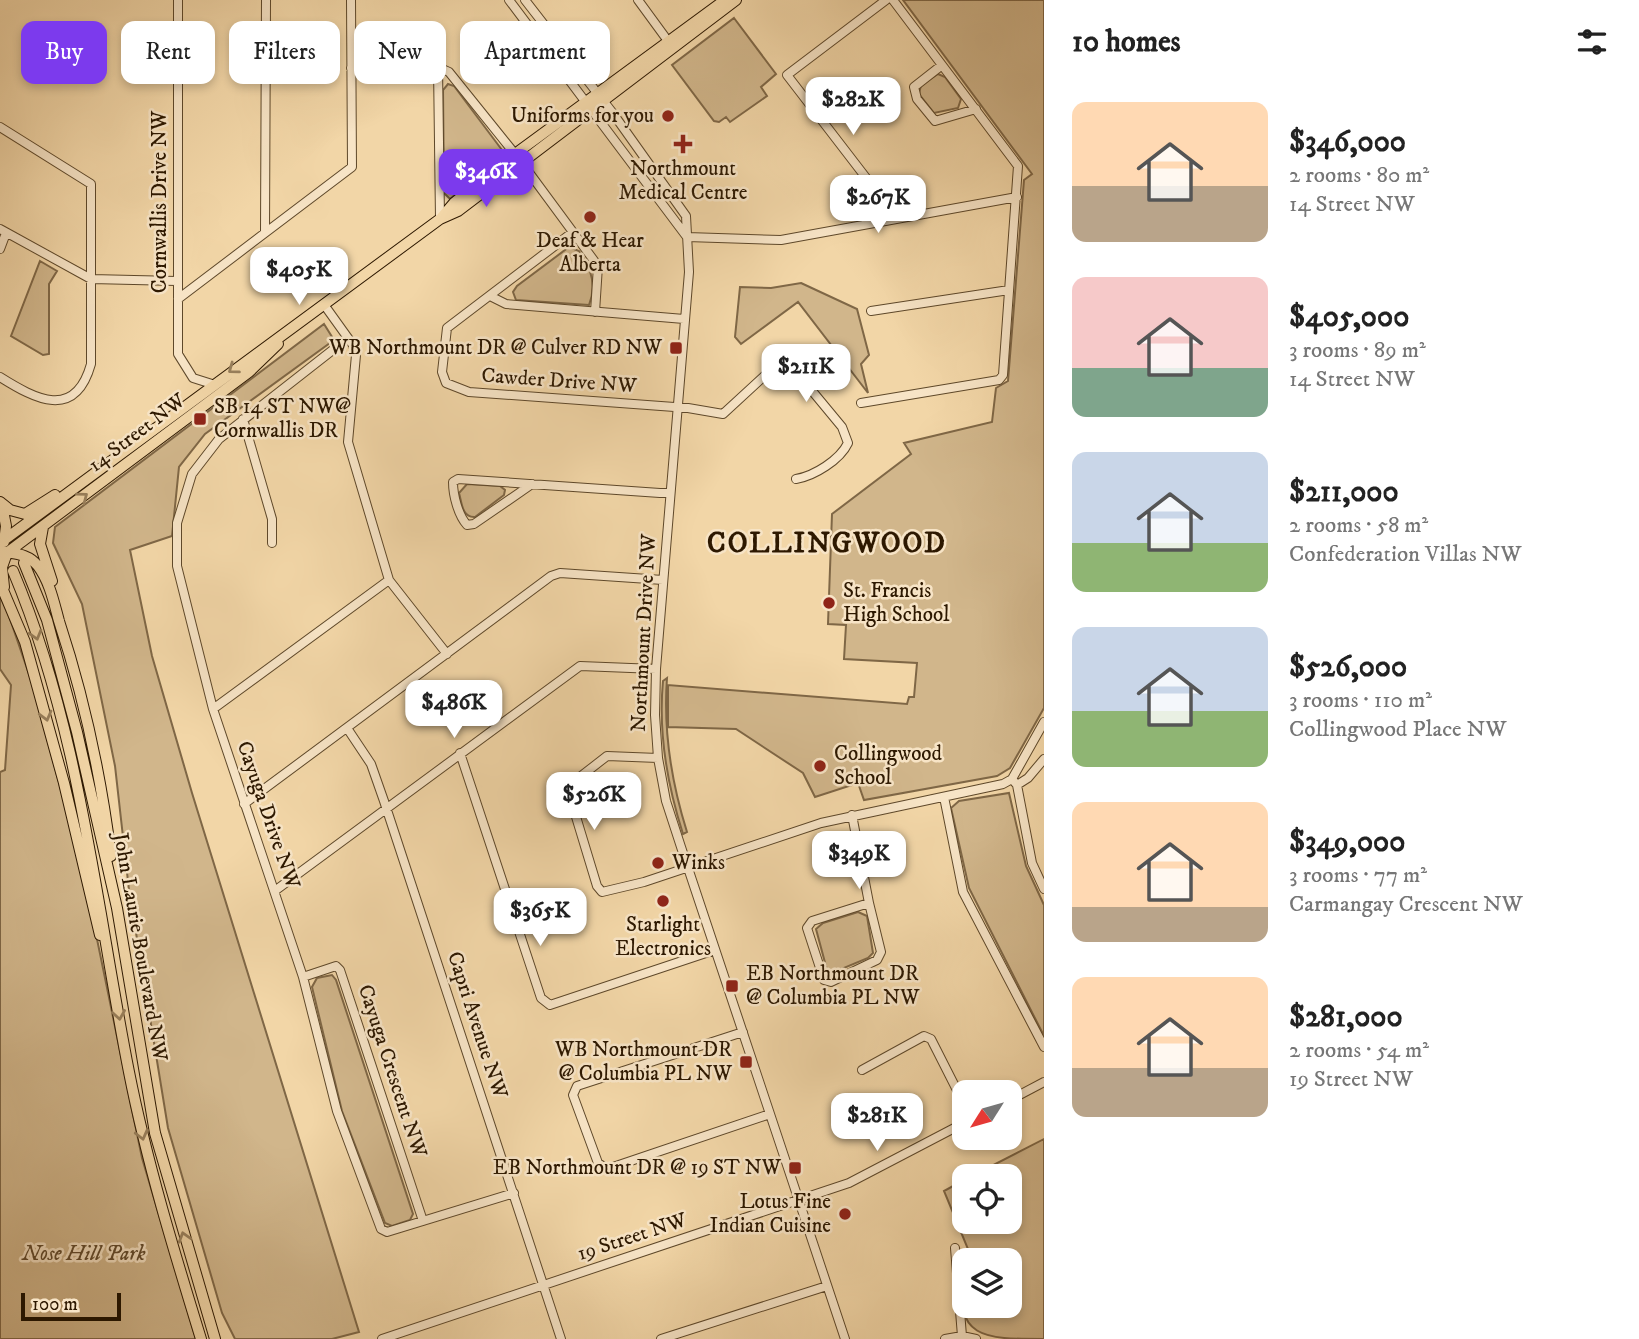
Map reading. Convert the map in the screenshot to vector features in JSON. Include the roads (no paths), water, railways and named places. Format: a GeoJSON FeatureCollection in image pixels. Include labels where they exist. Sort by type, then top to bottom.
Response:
{"type":"FeatureCollection","features":[{"type":"Feature","properties":{"kind":"main road","name":"14 Street NW"},"geometry":{"type":"LineString","coordinates":[[440,219],[458,211],[522,163],[668,41],[725,0]]}},
{"type":"Feature","properties":{"kind":"main road","name":"14 Street NW"},"geometry":{"type":"LineString","coordinates":[[600,96],[736,0]]}},
{"type":"Feature","properties":{"kind":"main road","name":"14 Street NW"},"geometry":{"type":"LineString","coordinates":[[5,545],[103,466],[212,384],[290,332],[440,219],[454,203],[514,154],[589,105]]}},
{"type":"Feature","properties":{"kind":"main road","name":"14 Street NW"},"geometry":{"type":"LineString","coordinates":[[5,545],[25,539],[43,527],[249,372],[290,332]]}},
{"type":"Feature","properties":{"kind":"main road"},"geometry":{"type":"LineString","coordinates":[[1,503],[25,514],[103,466]]}},
{"type":"Feature","properties":{"kind":"main road"},"geometry":{"type":"LineString","coordinates":[[1,503],[5,545],[2,585],[25,642],[64,783],[100,938],[110,962]]}},
{"type":"Feature","properties":{"kind":"main road"},"geometry":{"type":"LineString","coordinates":[[43,527],[40,544],[63,609],[73,649],[73,662]]}},
{"type":"Feature","properties":{"kind":"main road"},"geometry":{"type":"LineString","coordinates":[[5,545],[39,567],[73,662],[88,723],[117,908]]}},
{"type":"Feature","properties":{"kind":"main road","name":"John Laurie Boulevard NW"},"geometry":{"type":"LineString","coordinates":[[24,563],[40,599],[55,648],[117,908],[149,1103],[172,1197],[217,1339]]}},
{"type":"Feature","properties":{"kind":"main road","name":"John Laurie Boulevard NW"},"geometry":{"type":"LineString","coordinates":[[13,571],[30,614],[59,715],[101,901],[142,1135],[201,1339]]}},
{"type":"Feature","properties":{"kind":"street","name":"Cornwallis Drive NW"},"geometry":{"type":"LineString","coordinates":[[178,0],[178,354],[193,378],[212,384]]}},
{"type":"Feature","properties":{"kind":"street"},"geometry":{"type":"LineString","coordinates":[[265,232],[266,0]]}},
{"type":"Feature","properties":{"kind":"street"},"geometry":{"type":"LineString","coordinates":[[178,299],[352,167],[351,0]]}},
{"type":"Feature","properties":{"kind":"street"},"geometry":{"type":"LineString","coordinates":[[509,0],[687,237],[781,240],[1017,198]]}},
{"type":"Feature","properties":{"kind":"street","name":"Northmount Drive NW"},"geometry":{"type":"LineString","coordinates":[[525,0],[600,96],[686,216],[689,272],[656,669],[658,758],[666,801],[687,867],[845,1339]]}},
{"type":"Feature","properties":{"kind":"street"},"geometry":{"type":"LineString","coordinates":[[638,0],[668,41]]}},
{"type":"Feature","properties":{"kind":"street"},"geometry":{"type":"LineString","coordinates":[[886,0],[787,75],[897,218]]}},
{"type":"Feature","properties":{"kind":"street"},"geometry":{"type":"LineString","coordinates":[[861,403],[999,380],[1003,375],[1018,166],[896,3]]}},
{"type":"Feature","properties":{"kind":"street"},"geometry":{"type":"LineString","coordinates":[[942,65],[914,87],[923,109],[935,121],[976,109]]}},
{"type":"Feature","properties":{"kind":"street"},"geometry":{"type":"LineString","coordinates":[[446,72],[456,78],[514,154]]}},
{"type":"Feature","properties":{"kind":"street"},"geometry":{"type":"LineString","coordinates":[[438,84],[440,219]]}},
{"type":"Feature","properties":{"kind":"street"},"geometry":{"type":"LineString","coordinates":[[0,127],[91,184],[91,364],[79,389],[67,398],[40,400],[0,377]]}},
{"type":"Feature","properties":{"kind":"street"},"geometry":{"type":"LineString","coordinates":[[522,163],[598,266],[595,312]]}},
{"type":"Feature","properties":{"kind":"street"},"geometry":{"type":"LineString","coordinates":[[0,249],[3,231],[91,279],[177,281]]}},
{"type":"Feature","properties":{"kind":"street","name":"Cawder Drive NW"},"geometry":{"type":"LineString","coordinates":[[573,232],[492,297],[447,328],[442,372],[446,383],[456,389],[676,408]]}},
{"type":"Feature","properties":{"kind":"street"},"geometry":{"type":"LineString","coordinates":[[871,311],[1009,290]]}},
{"type":"Feature","properties":{"kind":"street"},"geometry":{"type":"LineString","coordinates":[[492,297],[506,304],[684,319]]}},
{"type":"Feature","properties":{"kind":"street"},"geometry":{"type":"LineString","coordinates":[[325,306],[348,338],[356,355],[348,442],[389,580],[447,654]]}},
{"type":"Feature","properties":{"kind":"street","name":"Cayuga Drive NW"},"geometry":{"type":"LineString","coordinates":[[348,338],[219,439],[192,474],[177,523],[177,566],[214,709],[303,977],[337,1111],[381,1229],[387,1233],[514,1193]]}},
{"type":"Feature","properties":{"kind":"street"},"geometry":{"type":"LineString","coordinates":[[676,408],[729,412],[730,408],[775,367],[783,363],[794,366],[842,427],[848,443],[844,451],[808,477],[796,479]]}},
{"type":"Feature","properties":{"kind":"street"},"geometry":{"type":"LineString","coordinates":[[243,419],[272,519],[272,543]]}},
{"type":"Feature","properties":{"kind":"street"},"geometry":{"type":"LineString","coordinates":[[532,484],[474,524],[467,525],[462,519],[453,488],[453,482],[458,479],[670,493]]}},
{"type":"Feature","properties":{"kind":"street"},"geometry":{"type":"LineString","coordinates":[[244,804],[551,576],[560,573],[663,580]]}},
{"type":"Feature","properties":{"kind":"street"},"geometry":{"type":"LineString","coordinates":[[214,709],[389,580]]}},
{"type":"Feature","properties":{"kind":"street"},"geometry":{"type":"LineString","coordinates":[[276,890],[580,666],[656,669]]}},
{"type":"Feature","properties":{"kind":"street"},"geometry":{"type":"LineString","coordinates":[[1044,722],[1014,782],[1032,863],[1044,889]]}},
{"type":"Feature","properties":{"kind":"street","name":"Capri Avenue NW"},"geometry":{"type":"LineString","coordinates":[[347,728],[371,764],[387,809],[561,1339]]}},
{"type":"Feature","properties":{"kind":"street"},"geometry":{"type":"LineString","coordinates":[[460,754],[541,998],[550,1005],[715,950]]}},
{"type":"Feature","properties":{"kind":"street"},"geometry":{"type":"LineString","coordinates":[[658,758],[607,755],[572,781],[566,794],[597,886],[602,892],[852,815],[1028,778],[1044,759]]}},
{"type":"Feature","properties":{"kind":"street"},"geometry":{"type":"LineString","coordinates":[[944,797],[963,892],[1044,1047]]}},
{"type":"Feature","properties":{"kind":"street"},"geometry":{"type":"LineString","coordinates":[[852,815],[881,952],[877,960],[831,982],[824,979],[807,928],[812,921],[869,903]]}},
{"type":"Feature","properties":{"kind":"street","name":"Cayuga Crescent NW"},"geometry":{"type":"LineString","coordinates":[[303,977],[336,966],[340,970],[423,1222]]}},
{"type":"Feature","properties":{"kind":"street"},"geometry":{"type":"LineString","coordinates":[[743,1032],[577,1086],[573,1095],[598,1163],[607,1169],[770,1114]]}},
{"type":"Feature","properties":{"kind":"street"},"geometry":{"type":"LineString","coordinates":[[862,1070],[924,1036],[930,1039],[952,1081]]}},
{"type":"Feature","properties":{"kind":"street"},"geometry":{"type":"LineString","coordinates":[[1022,1094],[1044,1082]]}},
{"type":"Feature","properties":{"kind":"street","name":"19 Street NW"},"geometry":{"type":"LineString","coordinates":[[382,1339],[849,1183],[952,1129]]}},
{"type":"Feature","properties":{"kind":"street"},"geometry":{"type":"LineString","coordinates":[[661,1339],[827,1286]]}},
{"type":"Feature","properties":{"kind":"street"},"geometry":{"type":"LineString","coordinates":[[961,1318],[962,1336]]}},
{"type":"Feature","properties":{"kind":"street"},"geometry":{"type":"LineString","coordinates":[[945,1339],[962,1336],[976,1339]]}},
{"type":"Feature","properties":{"kind":"tunnel"},"geometry":{"type":"LineString","coordinates":[[0,524],[18,553]]}},
{"type":"Feature","properties":{"kind":"place","name":"Uniforms for you"},"geometry":{"type":"Point","coordinates":[668,116]}},
{"type":"Feature","properties":{"kind":"place","name":"Northmount Medical Centre"},"geometry":{"type":"Point","coordinates":[683,144]}},
{"type":"Feature","properties":{"kind":"place","name":"Deaf & Hear Alberta"},"geometry":{"type":"Point","coordinates":[590,217]}},
{"type":"Feature","properties":{"kind":"place","name":"WB Northmount DR @ Culver RD NW"},"geometry":{"type":"Point","coordinates":[676,348]}},
{"type":"Feature","properties":{"kind":"place","name":"SB 14 ST NW@ Cornwallis DR"},"geometry":{"type":"Point","coordinates":[200,419]}},
{"type":"Feature","properties":{"kind":"place","name":"St. Francis High School"},"geometry":{"type":"Point","coordinates":[829,603]}},
{"type":"Feature","properties":{"kind":"place","name":"Collingwood School"},"geometry":{"type":"Point","coordinates":[820,766]}},
{"type":"Feature","properties":{"kind":"place","name":"Winks"},"geometry":{"type":"Point","coordinates":[658,863]}},
{"type":"Feature","properties":{"kind":"place","name":"Starlight Electronics"},"geometry":{"type":"Point","coordinates":[663,901]}},
{"type":"Feature","properties":{"kind":"place","name":"EB Northmount DR @ Columbia PL NW"},"geometry":{"type":"Point","coordinates":[732,986]}},
{"type":"Feature","properties":{"kind":"place","name":"WB Northmount DR @ Columbia PL NW"},"geometry":{"type":"Point","coordinates":[746,1062]}},
{"type":"Feature","properties":{"kind":"place","name":"EB Northmount DR @ 19 ST NW"},"geometry":{"type":"Point","coordinates":[795,1168]}},
{"type":"Feature","properties":{"kind":"place","name":"Lotus Fine Indian Cuisine"},"geometry":{"type":"Point","coordinates":[845,1214]}},
{"type":"Feature","properties":{"kind":"district","name":"COLLINGWOOD"},"geometry":{"type":"Point","coordinates":[827,543]}},
{"type":"Feature","properties":{"kind":"park label","name":"Nose Hill Park"},"geometry":{"type":"Point","coordinates":[84,1254]}}]}
